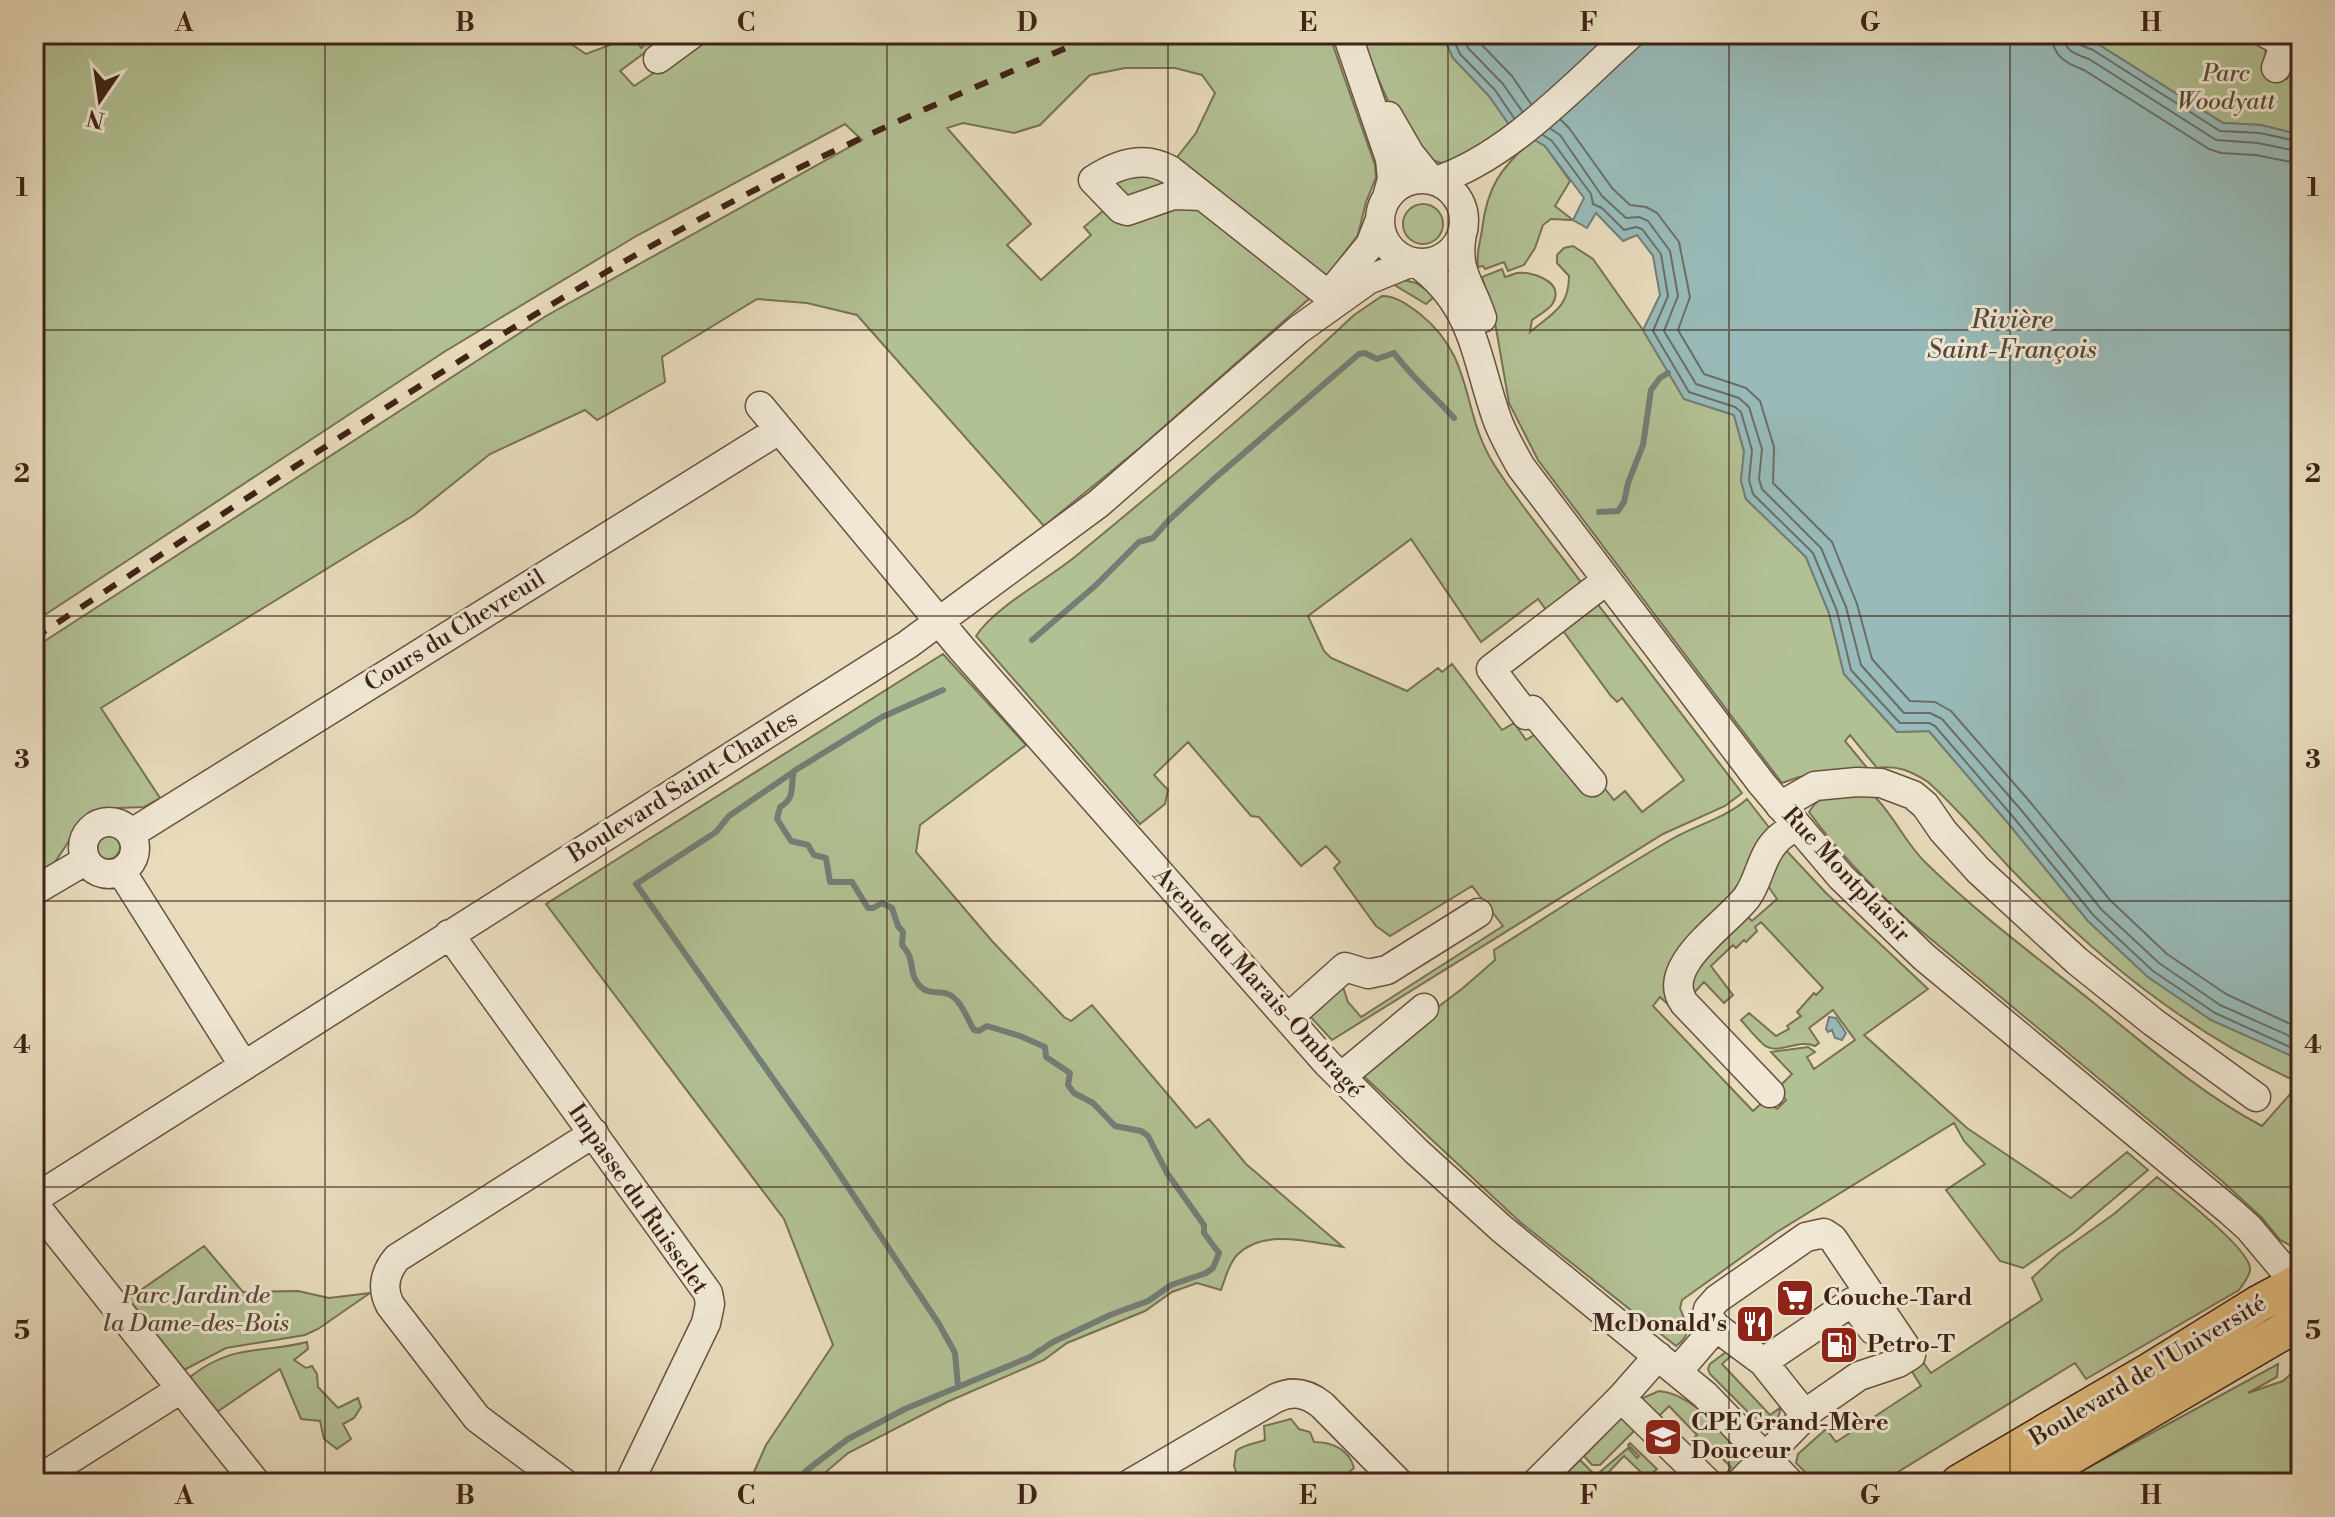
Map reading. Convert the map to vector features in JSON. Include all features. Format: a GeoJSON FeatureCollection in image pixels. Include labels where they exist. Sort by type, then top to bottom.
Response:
{"type":"FeatureCollection","features":[{"type":"Feature","properties":{"kind":"main road","name":"Boulevard de l'Université"},"geometry":{"type":"LineString","coordinates":[[1959,1483],[2299,1285]]}},
{"type":"Feature","properties":{"kind":"main road","name":"Boulevard de l'Université"},"geometry":{"type":"LineString","coordinates":[[2025,1483],[2301,1321]]}},
{"type":"Feature","properties":{"kind":"street"},"geometry":{"type":"LineString","coordinates":[[658,59],[692,34]]}},
{"type":"Feature","properties":{"kind":"street"},"geometry":{"type":"LineString","coordinates":[[1383,210],[1405,182],[1433,181],[1458,173],[1508,143],[1631,34]]}},
{"type":"Feature","properties":{"kind":"street"},"geometry":{"type":"LineString","coordinates":[[1352,44],[1390,159],[1392,179],[1383,210],[1382,235],[1389,248],[1400,257],[1415,262],[1432,262],[1451,251],[1459,241],[1472,191],[1508,143]]}},
{"type":"Feature","properties":{"kind":"street"},"geometry":{"type":"LineString","coordinates":[[1352,44],[1399,137],[1433,181],[1453,193],[1460,203],[1463,222]]}},
{"type":"Feature","properties":{"kind":"street"},"geometry":{"type":"LineString","coordinates":[[1203,196],[1333,298]]}},
{"type":"Feature","properties":{"kind":"street","name":"Boulevard Saint-Charles"},"geometry":{"type":"LineString","coordinates":[[34,1201],[940,623],[1098,504],[1333,298],[1370,245],[1383,210]]}},
{"type":"Feature","properties":{"kind":"street","name":"Rue Montplaisir"},"geometry":{"type":"LineString","coordinates":[[1463,222],[1460,265],[1483,319],[1487,347],[1486,379]]}},
{"type":"Feature","properties":{"kind":"street","name":"Boulevard Saint-Charles"},"geometry":{"type":"LineString","coordinates":[[1333,298],[1382,273],[1415,262]]}},
{"type":"Feature","properties":{"kind":"street","name":"Rue Montplaisir"},"geometry":{"type":"LineString","coordinates":[[1415,262],[1436,277],[1459,305],[1476,344],[1496,416],[1521,467],[1788,816],[1867,903],[1924,957],[2230,1211],[2299,1285]]}},
{"type":"Feature","properties":{"kind":"street","name":"Avenue du Marais-Ombragé"},"geometry":{"type":"LineString","coordinates":[[760,406],[940,623],[1341,1077],[1502,1229],[1705,1395],[1790,1483]]}},
{"type":"Feature","properties":{"kind":"street","name":"Cours du Chevreuil"},"geometry":{"type":"LineString","coordinates":[[132,833],[779,430]]}},
{"type":"Feature","properties":{"kind":"street"},"geometry":{"type":"LineString","coordinates":[[1592,782],[1532,710],[1526,715],[1491,669],[1607,580]]}},
{"type":"Feature","properties":{"kind":"street"},"geometry":{"type":"LineString","coordinates":[[1770,1093],[1684,1003],[1679,992],[1681,974],[1689,957],[1752,908],[1771,847],[1788,816],[1815,786],[1857,782],[1881,783],[1913,795],[1925,805],[1943,831],[1978,870],[2077,961],[2153,1022],[2256,1097]]}},
{"type":"Feature","properties":{"kind":"street"},"geometry":{"type":"LineString","coordinates":[[117,823],[132,833],[135,851],[128,866],[121,871],[103,874],[94,871],[85,861],[82,851],[86,837],[98,826],[117,823]]}},
{"type":"Feature","properties":{"kind":"street"},"geometry":{"type":"LineString","coordinates":[[34,891],[85,861]]}},
{"type":"Feature","properties":{"kind":"street"},"geometry":{"type":"LineString","coordinates":[[121,871],[244,1066]]}},
{"type":"Feature","properties":{"kind":"street"},"geometry":{"type":"LineString","coordinates":[[1288,1018],[1345,967],[1368,974],[1387,970],[1478,913]]}},
{"type":"Feature","properties":{"kind":"street","name":"Impasse du Ruisselet"},"geometry":{"type":"LineString","coordinates":[[449,934],[701,1281],[710,1304],[706,1323],[629,1483]]}},
{"type":"Feature","properties":{"kind":"street"},"geometry":{"type":"LineString","coordinates":[[1341,1077],[1424,1008]]}},
{"type":"Feature","properties":{"kind":"street"},"geometry":{"type":"LineString","coordinates":[[564,1483],[477,1418],[390,1305],[384,1291],[388,1272],[397,1258],[594,1133]]}},
{"type":"Feature","properties":{"kind":"street"},"geometry":{"type":"LineString","coordinates":[[34,1201],[256,1483]]}},
{"type":"Feature","properties":{"kind":"street"},"geometry":{"type":"LineString","coordinates":[[1806,1416],[1763,1362],[1716,1327],[1707,1315],[1717,1299],[1810,1235],[1824,1233],[1833,1239],[1905,1359]]}},
{"type":"Feature","properties":{"kind":"street"},"geometry":{"type":"LineString","coordinates":[[1740,1483],[1806,1416],[1840,1347],[1852,1302],[1905,1359]]}},
{"type":"Feature","properties":{"kind":"street"},"geometry":{"type":"LineString","coordinates":[[1536,1483],[1621,1398],[1716,1327]]}},
{"type":"Feature","properties":{"kind":"street"},"geometry":{"type":"LineString","coordinates":[[1763,1362],[1840,1347],[1905,1359]]}},
{"type":"Feature","properties":{"kind":"street"},"geometry":{"type":"LineString","coordinates":[[34,1482],[181,1389]]}},
{"type":"Feature","properties":{"kind":"street"},"geometry":{"type":"LineString","coordinates":[[1131,1483],[1276,1398],[1294,1392],[1322,1405],[1399,1483]]}},
{"type":"Feature","properties":{"kind":"street"},"geometry":{"type":"LineString","coordinates":[[1621,1398],[1708,1483]]}},
{"type":"Feature","properties":{"kind":"green space"},"geometry":{"type":"Polygon","coordinates":[[[34,34],[556,34],[586,54],[634,36],[641,48],[657,34],[670,34],[620,71],[634,86],[713,34],[1329,34],[1375,165],[1376,177],[1358,235],[1310,298],[1141,447],[1044,526],[857,315],[807,303],[757,299],[662,357],[665,382],[597,420],[585,410],[490,454],[414,515],[101,708],[160,798],[144,807],[119,808],[103,813],[85,823],[55,862],[42,870],[34,856],[34,648],[546,316],[862,140],[845,124],[638,235],[444,352],[34,622],[34,34]],[[1125,68],[1090,75],[1040,125],[1014,133],[963,123],[947,128],[1031,224],[1007,245],[1041,280],[1091,235],[1084,227],[1118,198],[1108,185],[1174,161],[1196,133],[1215,93],[1202,75],[1175,68],[1125,68]]]}},
{"type":"Feature","properties":{"kind":"green space"},"geometry":{"type":"Polygon","coordinates":[[[1361,34],[1442,34],[1453,58],[1489,96],[1510,126],[1451,162],[1431,160],[1405,132],[1393,111],[1361,34]]]}},
{"type":"Feature","properties":{"kind":"green space","name":"Parc Woodyatt"},"geometry":{"type":"Polygon","coordinates":[[[2071,34],[2244,34],[2265,45],[2267,72],[2287,79],[2301,41],[2301,135],[2261,125],[2223,123],[2096,43],[2071,34]]]}},
{"type":"Feature","properties":{"kind":"green space"},"geometry":{"type":"Polygon","coordinates":[[[1533,139],[1545,146],[1570,181],[1555,206],[1573,220],[1551,219],[1543,225],[1535,248],[1524,265],[1508,271],[1504,262],[1485,269],[1478,267],[1484,215],[1492,190],[1512,159],[1533,139]]]}},
{"type":"Feature","properties":{"kind":"green space"},"geometry":{"type":"Polygon","coordinates":[[[1423,204],[1437,210],[1443,224],[1437,238],[1423,244],[1409,238],[1403,224],[1409,210],[1423,204]]]}},
{"type":"Feature","properties":{"kind":"green space"},"geometry":{"type":"Polygon","coordinates":[[[1573,246],[1593,259],[1643,330],[1684,399],[1734,415],[1744,452],[1741,481],[1746,499],[1806,557],[1829,613],[1844,674],[1897,732],[1929,731],[2088,921],[2148,977],[2211,1020],[2301,1060],[2301,1251],[2280,1240],[2262,1218],[2222,1181],[1908,920],[1856,868],[1809,812],[1821,799],[1829,796],[1873,795],[1919,855],[1966,900],[2176,1069],[2262,1126],[2300,1083],[2219,1041],[2144,989],[2073,930],[1928,782],[1904,770],[1877,768],[1850,735],[1845,741],[1868,769],[1799,777],[1782,783],[1538,460],[1509,403],[1496,328],[1482,277],[1502,269],[1505,277],[1517,273],[1529,274],[1543,278],[1553,286],[1554,302],[1532,320],[1530,332],[1563,302],[1569,276],[1557,263],[1557,255],[1564,248],[1573,246]]]}},
{"type":"Feature","properties":{"kind":"green space"},"geometry":{"type":"Polygon","coordinates":[[[1399,279],[1416,283],[1435,296],[1426,304],[1393,284],[1399,279]]]}},
{"type":"Feature","properties":{"kind":"green space"},"geometry":{"type":"Polygon","coordinates":[[[1382,296],[1407,304],[1438,331],[1459,368],[1476,426],[1495,466],[1583,585],[1547,611],[1538,599],[1481,642],[1411,539],[1308,616],[1324,651],[1331,658],[1407,691],[1438,668],[1442,672],[1452,664],[1502,730],[1514,723],[1526,740],[1539,732],[1602,785],[1614,800],[1625,791],[1642,812],[1684,780],[1622,698],[1617,702],[1611,696],[1561,628],[1596,602],[1742,793],[1725,806],[1663,834],[1332,1040],[1306,1012],[1343,987],[1348,1002],[1361,1017],[1503,926],[1472,886],[1390,936],[1376,926],[1334,868],[1340,862],[1326,846],[1301,866],[1259,817],[1251,816],[1188,742],[1154,775],[1168,790],[1165,804],[1140,824],[976,636],[996,614],[1112,527],[1252,408],[1354,315],[1382,296]]]}},
{"type":"Feature","properties":{"kind":"green space"},"geometry":{"type":"Polygon","coordinates":[[[943,654],[1026,745],[920,825],[916,852],[992,941],[1064,1017],[1071,1021],[1092,1005],[1196,1128],[1209,1119],[1246,1164],[1343,1247],[1287,1239],[1260,1242],[1234,1258],[1221,1290],[1197,1283],[1172,1292],[1145,1311],[1067,1343],[1044,1360],[947,1402],[848,1453],[813,1483],[749,1483],[766,1445],[833,1345],[784,1219],[546,904],[943,654]]]}},
{"type":"Feature","properties":{"kind":"green space"},"geometry":{"type":"Polygon","coordinates":[[[1747,799],[1771,830],[1744,886],[1679,955],[1672,971],[1671,988],[1677,1008],[1674,1010],[1660,997],[1653,1006],[1753,1111],[1765,1100],[1777,1109],[1786,1100],[1778,1088],[1792,1074],[1771,1052],[1808,1047],[1815,1052],[1807,1057],[1814,1069],[1855,1040],[1833,1010],[1809,1028],[1819,1043],[1815,1046],[1802,1044],[1770,1048],[1741,1020],[1749,1013],[1776,1036],[1789,1029],[1787,1026],[1801,1016],[1797,1012],[1814,993],[1816,995],[1823,988],[1761,922],[1746,942],[1744,940],[1736,948],[1733,945],[1711,966],[1733,995],[1724,1003],[1704,982],[1691,996],[1688,993],[1693,970],[1715,941],[1741,917],[1747,916],[1752,921],[1777,899],[1766,883],[1772,866],[1785,849],[1826,893],[1928,989],[1864,1035],[1967,1128],[2071,1198],[2127,1152],[2148,1170],[2073,1233],[2023,1268],[2000,1261],[1946,1190],[1985,1164],[1964,1141],[1954,1123],[1777,1232],[1682,1300],[1680,1308],[1687,1333],[1676,1346],[1520,1222],[1356,1069],[1463,988],[1495,960],[1494,950],[1649,852],[1730,811],[1747,799]]]}},
{"type":"Feature","properties":{"kind":"green space"},"geometry":{"type":"Polygon","coordinates":[[[108,835],[116,839],[120,847],[116,855],[108,859],[100,855],[96,847],[100,839],[108,835]]]}},
{"type":"Feature","properties":{"kind":"green space"},"geometry":{"type":"Polygon","coordinates":[[[2157,1177],[2210,1220],[2246,1259],[2250,1271],[2239,1290],[2086,1379],[2075,1363],[1880,1483],[1816,1483],[1796,1463],[1798,1454],[1826,1429],[1836,1442],[1921,1386],[1911,1370],[1923,1362],[1931,1373],[2042,1300],[2032,1278],[2059,1253],[2114,1214],[2157,1177]]]}},
{"type":"Feature","properties":{"kind":"green space","name":"Parc Jardin de la Dame-des-Bois"},"geometry":{"type":"Polygon","coordinates":[[[204,1246],[243,1292],[298,1291],[329,1298],[370,1293],[305,1335],[226,1348],[184,1370],[128,1299],[204,1246]]]}},
{"type":"Feature","properties":{"kind":"green space"},"geometry":{"type":"Polygon","coordinates":[[[307,1342],[308,1349],[294,1360],[306,1368],[312,1366],[317,1374],[318,1387],[338,1408],[358,1398],[361,1407],[354,1418],[343,1424],[351,1439],[337,1449],[324,1439],[320,1421],[301,1419],[280,1369],[217,1412],[190,1377],[205,1366],[234,1354],[307,1342]]]}},
{"type":"Feature","properties":{"kind":"green space"},"geometry":{"type":"Polygon","coordinates":[[[1726,1352],[1730,1357],[1722,1364],[1770,1415],[1781,1407],[1777,1422],[1770,1430],[1765,1429],[1710,1374],[1710,1364],[1726,1352]]]}},
{"type":"Feature","properties":{"kind":"green space"},"geometry":{"type":"Polygon","coordinates":[[[2278,1364],[2277,1377],[2248,1393],[2283,1381],[2292,1373],[2301,1387],[2301,1483],[2060,1483],[2278,1364]]]}},
{"type":"Feature","properties":{"kind":"green space"},"geometry":{"type":"Polygon","coordinates":[[[1659,1391],[1672,1394],[1697,1408],[1747,1461],[1727,1481],[1721,1481],[1731,1467],[1703,1440],[1691,1449],[1688,1444],[1697,1435],[1669,1406],[1657,1418],[1638,1400],[1659,1391]]]}},
{"type":"Feature","properties":{"kind":"green space"},"geometry":{"type":"Polygon","coordinates":[[[1624,1415],[1638,1427],[1600,1465],[1592,1465],[1584,1456],[1624,1415]]]}},
{"type":"Feature","properties":{"kind":"green space"},"geometry":{"type":"Polygon","coordinates":[[[1291,1419],[1299,1429],[1310,1432],[1314,1442],[1327,1443],[1344,1451],[1354,1468],[1347,1474],[1351,1483],[1240,1483],[1234,1466],[1236,1451],[1265,1440],[1264,1426],[1291,1419]]]}},
{"type":"Feature","properties":{"kind":"green space"},"geometry":{"type":"Polygon","coordinates":[[[1630,1443],[1657,1469],[1647,1478],[1624,1456],[1604,1477],[1600,1472],[1628,1448],[1637,1458],[1639,1456],[1628,1445],[1630,1443]]]}},
{"type":"Feature","properties":{"kind":"green space"},"geometry":{"type":"Polygon","coordinates":[[[1580,1460],[1593,1473],[1588,1483],[1557,1483],[1580,1460]]]}},
{"type":"Feature","properties":{"kind":"water","name":"Rivière Saint-François"},"geometry":{"type":"Polygon","coordinates":[[[1442,34],[2071,34],[2096,43],[2223,123],[2261,125],[2301,135],[2301,1060],[2211,1020],[2148,977],[2088,921],[1929,731],[1897,732],[1844,674],[1829,613],[1806,557],[1746,499],[1741,481],[1744,451],[1734,415],[1684,399],[1643,330],[1660,295],[1653,256],[1637,235],[1623,241],[1596,213],[1587,228],[1573,220],[1584,198],[1545,146],[1510,126],[1489,96],[1453,58],[1442,34]]]}},
{"type":"Feature","properties":{"kind":"water"},"geometry":{"type":"Polygon","coordinates":[[[1829,1017],[1836,1018],[1846,1033],[1842,1040],[1835,1038],[1832,1030],[1828,1032],[1826,1029],[1829,1017]]]}},
{"type":"Feature","properties":{"kind":"waterway"},"geometry":{"type":"LineString","coordinates":[[1032,640],[1095,586],[1139,542],[1153,538],[1215,478],[1359,354],[1365,353],[1377,359],[1394,353],[1454,418]]}},
{"type":"Feature","properties":{"kind":"waterway"},"geometry":{"type":"LineString","coordinates":[[1599,512],[1618,511],[1624,502],[1643,445],[1651,390],[1668,373]]}},
{"type":"Feature","properties":{"kind":"waterway"},"geometry":{"type":"LineString","coordinates":[[794,1483],[848,1439],[905,1409],[1030,1357],[1053,1342],[1148,1301],[1171,1285],[1206,1273],[1213,1268],[1219,1253],[1204,1233],[1204,1225],[1167,1173],[1148,1136],[1141,1131],[1115,1126],[1093,1103],[1074,1093],[1068,1085],[1070,1073],[1046,1057],[1045,1047],[987,1026],[979,1031],[974,1030],[952,996],[923,988],[913,975],[909,956],[902,945],[903,932],[892,908],[882,903],[868,908],[852,882],[830,882],[826,858],[814,855],[808,845],[791,841],[777,819],[780,807],[790,796],[794,771],[882,717],[943,690]]}},
{"type":"Feature","properties":{"kind":"waterway"},"geometry":{"type":"LineString","coordinates":[[793,772],[729,816],[716,832],[636,884],[826,1154],[939,1324],[955,1353],[958,1387]]}},
{"type":"Feature","properties":{"kind":"tunnel"},"geometry":{"type":"LineString","coordinates":[[1833,1337],[1844,1354]]}},
{"type":"Feature","properties":{"kind":"railway"},"geometry":{"type":"LineString","coordinates":[[34,638],[444,371],[611,269],[745,195],[845,146],[1099,34]]}},
{"type":"Feature","properties":{"kind":"place","name":"Couche-Tard"},"geometry":{"type":"Point","coordinates":[1795,1298]}},
{"type":"Feature","properties":{"kind":"place","name":"McDonald's"},"geometry":{"type":"Point","coordinates":[1755,1324]}},
{"type":"Feature","properties":{"kind":"place","name":"Petro-T"},"geometry":{"type":"Point","coordinates":[1839,1345]}},
{"type":"Feature","properties":{"kind":"place","name":"CPE Grand-Mère Douceur"},"geometry":{"type":"Point","coordinates":[1663,1437]}}]}
